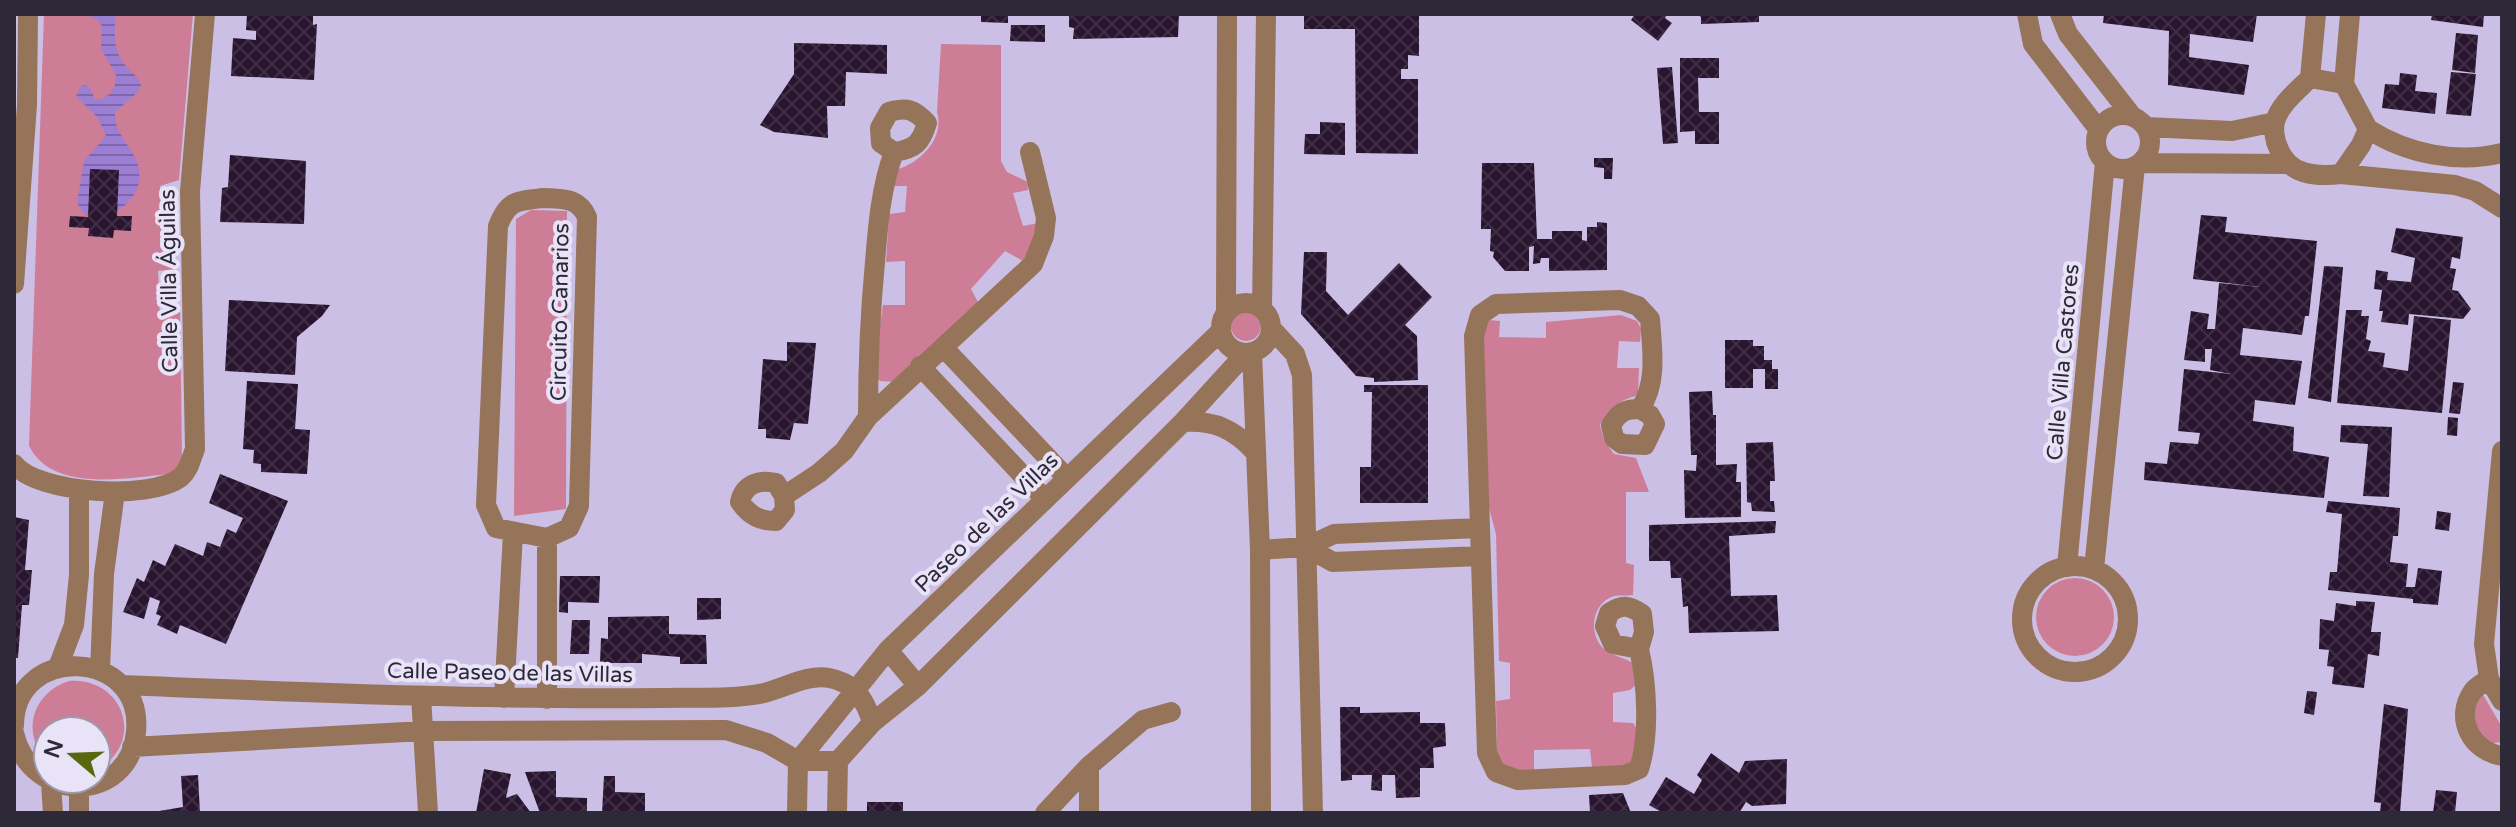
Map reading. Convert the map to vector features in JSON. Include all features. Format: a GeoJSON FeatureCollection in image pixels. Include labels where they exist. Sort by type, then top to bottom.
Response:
{"type":"FeatureCollection","features":[{"type":"Feature","properties":{"kind":"street"},"geometry":{"type":"LineString","coordinates":[[14,284],[27,105],[28,14]]}},
{"type":"Feature","properties":{"kind":"street","name":"Calle Villa Águilas"},"geometry":{"type":"LineString","coordinates":[[14,464],[38,481],[115,492],[147,489],[180,479],[189,468],[195,449],[190,191],[205,14]]}},
{"type":"Feature","properties":{"kind":"street"},"geometry":{"type":"LineString","coordinates":[[1227,14],[1222,338],[1232,349],[1249,353]]}},
{"type":"Feature","properties":{"kind":"street"},"geometry":{"type":"LineString","coordinates":[[1262,308],[1266,14]]}},
{"type":"Feature","properties":{"kind":"street"},"geometry":{"type":"LineString","coordinates":[[2027,14],[2033,44],[2099,130]]}},
{"type":"Feature","properties":{"kind":"street"},"geometry":{"type":"LineString","coordinates":[[2060,14],[2068,34],[2149,134],[2149,150],[2138,164],[2094,569]]}},
{"type":"Feature","properties":{"kind":"street"},"geometry":{"type":"LineString","coordinates":[[2316,14],[2310,78],[2285,105],[2275,122],[2275,140],[2288,164],[2298,171],[2319,177],[2341,174],[2455,185],[2475,191],[2502,208]]}},
{"type":"Feature","properties":{"kind":"street"},"geometry":{"type":"LineString","coordinates":[[2350,14],[2344,84],[2368,129],[2385,140],[2424,153],[2472,157],[2502,153]]}},
{"type":"Feature","properties":{"kind":"street"},"geometry":{"type":"LineString","coordinates":[[2310,78],[2344,84]]}},
{"type":"Feature","properties":{"kind":"street"},"geometry":{"type":"LineString","coordinates":[[2275,122],[2232,131],[2139,122],[2115,116],[2099,130],[2097,149],[2105,162],[2119,169],[2138,164],[2288,164]]}},
{"type":"Feature","properties":{"kind":"street"},"geometry":{"type":"LineString","coordinates":[[2341,174],[2368,129]]}},
{"type":"Feature","properties":{"kind":"street"},"geometry":{"type":"LineString","coordinates":[[868,417],[867,347],[878,225],[887,171],[894,152]]}},
{"type":"Feature","properties":{"kind":"street"},"geometry":{"type":"LineString","coordinates":[[784,496],[819,473],[844,451],[868,417],[1033,264],[1044,236],[1046,218],[1030,152]]}},
{"type":"Feature","properties":{"kind":"street","name":"Calle Villa Castores"},"geometry":{"type":"LineString","coordinates":[[2067,567],[2105,162]]}},
{"type":"Feature","properties":{"kind":"street","name":"Circuito Canarios"},"geometry":{"type":"LineString","coordinates":[[513,533],[496,528],[486,505],[498,226],[504,211],[516,201],[543,198],[570,200],[582,206],[587,217],[579,506],[569,528],[547,538]]}},
{"type":"Feature","properties":{"kind":"street"},"geometry":{"type":"LineString","coordinates":[[1639,649],[1644,669],[1645,751],[1639,769],[1625,775],[1518,780],[1496,772],[1487,753],[1479,528],[1474,336],[1480,315],[1496,304],[1620,300],[1638,306],[1650,319],[1653,363],[1648,397],[1640,409]]}},
{"type":"Feature","properties":{"kind":"street"},"geometry":{"type":"LineString","coordinates":[[1223,322],[1243,302],[1262,308],[1271,328],[1295,354],[1302,375],[1313,813]]}},
{"type":"Feature","properties":{"kind":"street","name":"Paseo de las Villas"},"geometry":{"type":"LineString","coordinates":[[798,761],[888,650],[1223,322]]}},
{"type":"Feature","properties":{"kind":"street"},"geometry":{"type":"LineString","coordinates":[[837,813],[838,761],[872,723],[918,686],[1249,353],[1266,343],[1271,328]]}},
{"type":"Feature","properties":{"kind":"street"},"geometry":{"type":"LineString","coordinates":[[943,347],[1066,477]]}},
{"type":"Feature","properties":{"kind":"street"},"geometry":{"type":"LineString","coordinates":[[1249,353],[1260,550],[1261,813]]}},
{"type":"Feature","properties":{"kind":"street"},"geometry":{"type":"LineString","coordinates":[[920,366],[1044,498]]}},
{"type":"Feature","properties":{"kind":"street"},"geometry":{"type":"LineString","coordinates":[[973,422],[994,402]]}},
{"type":"Feature","properties":{"kind":"street"},"geometry":{"type":"LineString","coordinates":[[1183,422],[1204,421],[1224,426],[1241,437],[1255,452]]}},
{"type":"Feature","properties":{"kind":"street"},"geometry":{"type":"LineString","coordinates":[[2502,451],[2484,644],[2489,679],[2502,701]]}},
{"type":"Feature","properties":{"kind":"street"},"geometry":{"type":"LineString","coordinates":[[58,667],[74,625],[79,575],[79,489]]}},
{"type":"Feature","properties":{"kind":"street"},"geometry":{"type":"LineString","coordinates":[[100,670],[104,574],[115,492]]}},
{"type":"Feature","properties":{"kind":"street"},"geometry":{"type":"LineString","coordinates":[[1260,550],[1306,547],[1334,534],[1479,528]]}},
{"type":"Feature","properties":{"kind":"street"},"geometry":{"type":"LineString","coordinates":[[1397,532],[1399,559]]}},
{"type":"Feature","properties":{"kind":"street"},"geometry":{"type":"LineString","coordinates":[[504,698],[513,533],[547,538],[547,699]]}},
{"type":"Feature","properties":{"kind":"street"},"geometry":{"type":"LineString","coordinates":[[1306,547],[1333,562],[1480,556]]}},
{"type":"Feature","properties":{"kind":"street"},"geometry":{"type":"LineString","coordinates":[[2067,567],[2094,569],[2109,577],[2120,590],[2127,606],[2129,622],[2120,646],[2103,665],[2087,671],[2070,672],[2054,668],[2040,659],[2029,646],[2023,630],[2023,613],[2032,589],[2051,572],[2067,567]]}},
{"type":"Feature","properties":{"kind":"street"},"geometry":{"type":"LineString","coordinates":[[79,575],[104,574]]}},
{"type":"Feature","properties":{"kind":"street"},"geometry":{"type":"LineString","coordinates":[[508,606],[546,607]]}},
{"type":"Feature","properties":{"kind":"street"},"geometry":{"type":"LineString","coordinates":[[888,650],[918,686]]}},
{"type":"Feature","properties":{"kind":"street"},"geometry":{"type":"LineString","coordinates":[[14,726],[18,696],[37,678],[58,667],[79,665],[100,670],[121,685],[135,715],[136,731],[132,747],[126,760],[112,773]]}},
{"type":"Feature","properties":{"kind":"street","name":"Calle Paseo de las Villas"},"geometry":{"type":"LineString","coordinates":[[121,685],[547,699],[734,698],[816,677],[842,681],[855,690]]}},
{"type":"Feature","properties":{"kind":"street"},"geometry":{"type":"LineString","coordinates":[[2489,679],[2474,690],[2466,709],[2466,731],[2476,745],[2491,754],[2502,756]]}},
{"type":"Feature","properties":{"kind":"street"},"geometry":{"type":"LineString","coordinates":[[855,690],[868,708],[872,723]]}},
{"type":"Feature","properties":{"kind":"street"},"geometry":{"type":"LineString","coordinates":[[421,696],[428,813]]}},
{"type":"Feature","properties":{"kind":"street"},"geometry":{"type":"LineString","coordinates":[[1045,813],[1089,766],[1143,720],[1171,712]]}},
{"type":"Feature","properties":{"kind":"street"},"geometry":{"type":"LineString","coordinates":[[132,747],[424,731],[726,730],[767,743],[798,761],[838,761]]}},
{"type":"Feature","properties":{"kind":"street"},"geometry":{"type":"LineString","coordinates":[[14,733],[18,758]]}},
{"type":"Feature","properties":{"kind":"street"},"geometry":{"type":"LineString","coordinates":[[797,813],[798,761]]}},
{"type":"Feature","properties":{"kind":"street"},"geometry":{"type":"LineString","coordinates":[[1089,766],[1089,813]]}},
{"type":"Feature","properties":{"kind":"shaded area"},"geometry":{"type":"Polygon","coordinates":[[[44,14],[193,14],[179,180],[160,186],[161,207],[177,209],[176,269],[158,271],[160,313],[180,312],[182,457],[178,467],[170,474],[112,479],[73,477],[55,471],[40,461],[29,446],[44,14]]]}},
{"type":"Feature","properties":{"kind":"shaded area"},"geometry":{"type":"Polygon","coordinates":[[[83,14],[116,14],[118,54],[141,85],[137,93],[115,112],[119,131],[138,165],[138,186],[134,195],[119,210],[100,217],[83,211],[77,202],[84,161],[106,136],[98,118],[76,96],[80,87],[85,85],[95,99],[101,100],[111,93],[116,75],[101,49],[102,26],[97,19],[83,14]]]}},
{"type":"Feature","properties":{"kind":"shaded area"},"geometry":{"type":"Polygon","coordinates":[[[941,44],[1001,45],[1001,161],[1007,172],[1028,182],[1028,190],[1013,193],[1023,226],[1039,223],[1038,236],[1023,261],[1005,251],[971,289],[979,304],[894,382],[880,381],[873,375],[883,305],[905,305],[905,261],[886,262],[889,214],[905,212],[907,186],[894,186],[893,171],[920,157],[937,132],[941,44]]]}},
{"type":"Feature","properties":{"kind":"shaded area"},"geometry":{"type":"Polygon","coordinates":[[[531,210],[567,211],[566,509],[514,516],[516,219],[531,210]]]}},
{"type":"Feature","properties":{"kind":"shaded area"},"geometry":{"type":"Polygon","coordinates":[[[1246,311],[1257,315],[1261,326],[1257,337],[1246,341],[1235,337],[1231,326],[1235,315],[1246,311]]]}},
{"type":"Feature","properties":{"kind":"shaded area"},"geometry":{"type":"Polygon","coordinates":[[[1621,315],[1637,321],[1641,329],[1640,342],[1619,341],[1617,368],[1639,368],[1638,395],[1615,406],[1600,425],[1604,440],[1614,454],[1636,458],[1649,492],[1626,492],[1626,563],[1634,565],[1633,595],[1614,596],[1600,605],[1594,628],[1604,649],[1633,663],[1640,681],[1630,690],[1613,693],[1613,722],[1633,723],[1636,728],[1631,766],[1592,767],[1590,749],[1534,750],[1534,770],[1506,771],[1497,752],[1496,701],[1510,699],[1510,663],[1499,661],[1496,534],[1483,486],[1484,324],[1488,320],[1500,321],[1499,337],[1546,338],[1546,322],[1621,315]]]}},
{"type":"Feature","properties":{"kind":"shaded area"},"geometry":{"type":"Polygon","coordinates":[[[2067,578],[2083,578],[2097,584],[2108,595],[2114,617],[2108,639],[2097,650],[2083,656],[2067,656],[2053,650],[2042,639],[2036,625],[2036,609],[2042,595],[2053,584],[2067,578]]]}},
{"type":"Feature","properties":{"kind":"shaded area"},"geometry":{"type":"Polygon","coordinates":[[[69,681],[88,683],[104,690],[115,701],[122,714],[124,729],[121,745],[112,758],[112,715],[34,715],[46,695],[69,681]]]}},
{"type":"Feature","properties":{"kind":"shaded area"},"geometry":{"type":"Polygon","coordinates":[[[2482,693],[2502,727],[2502,742],[2493,743],[2482,738],[2472,717],[2482,693]]]}},
{"type":"Feature","properties":{"kind":"building"},"geometry":{"type":"Polygon","coordinates":[[[247,14],[313,14],[313,25],[317,24],[314,80],[231,76],[233,38],[256,40],[256,31],[246,30],[247,14]]]}},
{"type":"Feature","properties":{"kind":"building"},"geometry":{"type":"Polygon","coordinates":[[[981,14],[1008,14],[1008,23],[981,22],[981,14]]]}},
{"type":"Feature","properties":{"kind":"building"},"geometry":{"type":"Polygon","coordinates":[[[1069,14],[1179,14],[1178,37],[1073,39],[1074,28],[1069,27],[1069,14]]]}},
{"type":"Feature","properties":{"kind":"building"},"geometry":{"type":"Polygon","coordinates":[[[1304,14],[1419,14],[1419,56],[1408,55],[1408,69],[1401,69],[1401,79],[1418,79],[1418,154],[1356,153],[1355,29],[1304,29],[1304,14]]]}},
{"type":"Feature","properties":{"kind":"building"},"geometry":{"type":"Polygon","coordinates":[[[1635,14],[1667,14],[1665,18],[1672,23],[1658,41],[1631,20],[1635,14]]]}},
{"type":"Feature","properties":{"kind":"building"},"geometry":{"type":"Polygon","coordinates":[[[1697,14],[1759,14],[1759,22],[1701,24],[1701,17],[1697,14]]]}},
{"type":"Feature","properties":{"kind":"building"},"geometry":{"type":"Polygon","coordinates":[[[2104,14],[2257,14],[2253,42],[2190,34],[2189,57],[2249,65],[2244,95],[2168,85],[2169,31],[2103,23],[2104,14]]]}},
{"type":"Feature","properties":{"kind":"building"},"geometry":{"type":"Polygon","coordinates":[[[2432,14],[2484,14],[2483,27],[2431,20],[2432,14]]]}},
{"type":"Feature","properties":{"kind":"building"},"geometry":{"type":"Polygon","coordinates":[[[1011,25],[1045,25],[1045,42],[1010,41],[1011,25]]]}},
{"type":"Feature","properties":{"kind":"building"},"geometry":{"type":"Polygon","coordinates":[[[2456,33],[2478,35],[2475,73],[2452,70],[2456,33]]]}},
{"type":"Feature","properties":{"kind":"building"},"geometry":{"type":"Polygon","coordinates":[[[794,43],[887,45],[887,74],[846,72],[845,106],[827,106],[828,138],[774,132],[760,125],[794,74],[794,43]]]}},
{"type":"Feature","properties":{"kind":"building"},"geometry":{"type":"Polygon","coordinates":[[[1680,58],[1719,58],[1719,78],[1698,78],[1699,112],[1719,112],[1719,144],[1695,144],[1695,131],[1680,132],[1680,58]]]}},
{"type":"Feature","properties":{"kind":"building"},"geometry":{"type":"Polygon","coordinates":[[[1672,67],[1678,143],[1663,144],[1657,68],[1672,67]]]}},
{"type":"Feature","properties":{"kind":"building"},"geometry":{"type":"Polygon","coordinates":[[[2451,72],[2476,74],[2471,116],[2446,114],[2451,72]]]}},
{"type":"Feature","properties":{"kind":"building"},"geometry":{"type":"Polygon","coordinates":[[[2400,73],[2417,75],[2415,91],[2437,93],[2435,114],[2382,108],[2385,84],[2399,85],[2400,73]]]}},
{"type":"Feature","properties":{"kind":"building"},"geometry":{"type":"Polygon","coordinates":[[[1320,122],[1345,123],[1345,155],[1304,154],[1305,134],[1320,134],[1320,122]]]}},
{"type":"Feature","properties":{"kind":"building"},"geometry":{"type":"Polygon","coordinates":[[[230,155],[306,161],[304,224],[220,222],[222,188],[228,187],[230,155]]]}},
{"type":"Feature","properties":{"kind":"building"},"geometry":{"type":"Polygon","coordinates":[[[1594,158],[1613,158],[1612,179],[1604,179],[1604,168],[1594,167],[1594,158]]]}},
{"type":"Feature","properties":{"kind":"building"},"geometry":{"type":"Polygon","coordinates":[[[1482,163],[1534,163],[1537,239],[1552,239],[1552,231],[1582,231],[1582,240],[1587,241],[1587,227],[1597,227],[1597,222],[1607,223],[1607,270],[1549,271],[1549,258],[1541,258],[1540,263],[1533,264],[1534,246],[1529,247],[1529,271],[1505,271],[1493,257],[1494,252],[1490,251],[1491,229],[1481,229],[1482,163]]]}},
{"type":"Feature","properties":{"kind":"building"},"geometry":{"type":"Polygon","coordinates":[[[90,169],[119,170],[117,216],[132,216],[131,231],[114,230],[113,238],[88,236],[89,228],[69,227],[70,216],[88,217],[90,169]]]}},
{"type":"Feature","properties":{"kind":"building"},"geometry":{"type":"Polygon","coordinates":[[[2201,215],[2227,217],[2225,232],[2317,241],[2309,316],[2305,316],[2302,335],[2243,328],[2240,355],[2302,361],[2295,405],[2255,400],[2253,421],[2294,427],[2293,451],[2329,457],[2324,498],[2144,480],[2145,462],[2167,464],[2170,442],[2198,444],[2200,433],[2178,431],[2184,369],[2231,374],[2210,370],[2212,349],[2205,349],[2205,362],[2184,360],[2191,311],[2209,314],[2207,329],[2215,329],[2219,283],[2260,287],[2193,279],[2201,215]]]}},
{"type":"Feature","properties":{"kind":"building"},"geometry":{"type":"Polygon","coordinates":[[[2396,228],[2463,237],[2460,259],[2452,257],[2450,268],[2456,269],[2452,290],[2458,291],[2471,309],[2463,319],[2409,314],[2408,325],[2381,322],[2382,290],[2374,289],[2376,270],[2388,272],[2387,280],[2411,282],[2415,258],[2391,252],[2396,228]]]}},
{"type":"Feature","properties":{"kind":"building"},"geometry":{"type":"Polygon","coordinates":[[[1304,252],[1327,252],[1326,291],[1348,315],[1399,263],[1432,297],[1405,325],[1417,336],[1418,380],[1374,382],[1374,378],[1356,376],[1301,314],[1304,252]]]}},
{"type":"Feature","properties":{"kind":"building"},"geometry":{"type":"Polygon","coordinates":[[[2324,266],[2343,267],[2331,402],[2308,398],[2324,266]]]}},
{"type":"Feature","properties":{"kind":"building"},"geometry":{"type":"Polygon","coordinates":[[[229,300],[330,305],[297,337],[295,375],[225,371],[229,300]]]}},
{"type":"Feature","properties":{"kind":"building"},"geometry":{"type":"Polygon","coordinates":[[[2346,310],[2362,310],[2361,316],[2369,316],[2366,339],[2371,341],[2368,351],[2385,353],[2383,367],[2408,371],[2414,316],[2451,320],[2442,413],[2337,403],[2346,310]]]}},
{"type":"Feature","properties":{"kind":"building"},"geometry":{"type":"Polygon","coordinates":[[[1725,340],[1753,340],[1753,346],[1764,346],[1764,360],[1772,360],[1772,369],[1778,369],[1778,389],[1765,389],[1765,369],[1753,369],[1753,388],[1725,388],[1725,340]]]}},
{"type":"Feature","properties":{"kind":"building"},"geometry":{"type":"Polygon","coordinates":[[[787,342],[816,343],[808,424],[794,423],[790,440],[766,438],[766,429],[758,429],[763,359],[787,361],[787,342]]]}},
{"type":"Feature","properties":{"kind":"building"},"geometry":{"type":"Polygon","coordinates":[[[247,381],[298,384],[295,429],[310,430],[307,474],[261,472],[261,464],[253,463],[254,450],[243,449],[247,381]]]}},
{"type":"Feature","properties":{"kind":"building"},"geometry":{"type":"Polygon","coordinates":[[[2453,382],[2464,383],[2460,414],[2449,413],[2453,382]]]}},
{"type":"Feature","properties":{"kind":"building"},"geometry":{"type":"Polygon","coordinates":[[[1364,385],[1428,385],[1428,503],[1360,503],[1360,467],[1371,467],[1372,392],[1364,392],[1364,385]]]}},
{"type":"Feature","properties":{"kind":"building"},"geometry":{"type":"Polygon","coordinates":[[[1712,391],[1713,415],[1716,415],[1716,465],[1737,464],[1736,482],[1741,482],[1741,517],[1685,518],[1684,470],[1696,471],[1697,455],[1691,455],[1689,392],[1712,391]]]}},
{"type":"Feature","properties":{"kind":"building"},"geometry":{"type":"Polygon","coordinates":[[[2448,417],[2458,418],[2457,436],[2447,435],[2448,417]]]}},
{"type":"Feature","properties":{"kind":"building"},"geometry":{"type":"Polygon","coordinates":[[[2341,425],[2392,427],[2389,497],[2363,496],[2368,444],[2340,442],[2341,425]]]}},
{"type":"Feature","properties":{"kind":"building"},"geometry":{"type":"Polygon","coordinates":[[[1773,442],[1775,481],[1770,481],[1770,501],[1774,501],[1775,512],[1752,511],[1751,503],[1747,502],[1746,443],[1773,442]]]}},
{"type":"Feature","properties":{"kind":"building"},"geometry":{"type":"Polygon","coordinates":[[[220,474],[288,501],[226,644],[180,625],[177,634],[157,625],[161,616],[156,614],[160,601],[150,597],[144,619],[123,612],[137,578],[144,582],[153,560],[165,566],[175,544],[203,556],[207,542],[220,547],[227,529],[236,533],[243,518],[209,503],[220,474]]]}},
{"type":"Feature","properties":{"kind":"building"},"geometry":{"type":"Polygon","coordinates":[[[2328,501],[2400,508],[2398,536],[2393,536],[2390,562],[2408,564],[2406,587],[2415,587],[2418,568],[2442,571],[2438,605],[2413,603],[2413,599],[2328,590],[2330,572],[2337,572],[2342,514],[2326,512],[2328,501]]]}},
{"type":"Feature","properties":{"kind":"building"},"geometry":{"type":"Polygon","coordinates":[[[2437,511],[2451,513],[2449,531],[2435,529],[2437,511]]]}},
{"type":"Feature","properties":{"kind":"building"},"geometry":{"type":"Polygon","coordinates":[[[14,517],[29,520],[25,570],[32,570],[29,605],[22,605],[18,658],[14,658],[14,517]]]}},
{"type":"Feature","properties":{"kind":"building"},"geometry":{"type":"Polygon","coordinates":[[[1776,521],[1775,533],[1729,536],[1731,596],[1777,595],[1779,631],[1689,633],[1688,606],[1683,607],[1681,578],[1671,578],[1670,561],[1649,561],[1649,525],[1776,521]]]}},
{"type":"Feature","properties":{"kind":"building"},"geometry":{"type":"Polygon","coordinates":[[[560,576],[600,576],[599,603],[568,602],[568,613],[559,612],[560,576]]]}},
{"type":"Feature","properties":{"kind":"building"},"geometry":{"type":"Polygon","coordinates":[[[697,598],[721,598],[721,619],[697,620],[697,598]]]}},
{"type":"Feature","properties":{"kind":"building"},"geometry":{"type":"Polygon","coordinates":[[[2356,601],[2375,602],[2371,632],[2381,632],[2379,656],[2368,654],[2364,688],[2332,684],[2334,667],[2327,666],[2329,650],[2319,649],[2320,619],[2334,621],[2336,603],[2356,606],[2356,601]]]}},
{"type":"Feature","properties":{"kind":"building"},"geometry":{"type":"Polygon","coordinates":[[[669,616],[669,634],[706,635],[707,664],[680,664],[680,657],[642,654],[642,663],[600,663],[601,638],[608,639],[608,617],[669,616]]]}},
{"type":"Feature","properties":{"kind":"building"},"geometry":{"type":"Polygon","coordinates":[[[572,620],[590,620],[589,654],[570,654],[572,620]]]}},
{"type":"Feature","properties":{"kind":"building"},"geometry":{"type":"Polygon","coordinates":[[[2307,691],[2317,692],[2314,715],[2304,713],[2307,691]]]}},
{"type":"Feature","properties":{"kind":"building"},"geometry":{"type":"Polygon","coordinates":[[[2384,704],[2408,709],[2400,813],[2380,813],[2381,803],[2374,802],[2384,704]]]}},
{"type":"Feature","properties":{"kind":"building"},"geometry":{"type":"Polygon","coordinates":[[[1340,707],[1360,707],[1360,713],[1420,712],[1420,723],[1445,723],[1446,746],[1433,748],[1434,768],[1420,768],[1420,797],[1396,798],[1395,775],[1382,775],[1382,791],[1371,790],[1372,775],[1352,775],[1352,780],[1341,781],[1340,707]]]}},
{"type":"Feature","properties":{"kind":"building"},"geometry":{"type":"Polygon","coordinates":[[[1711,753],[1739,773],[1745,761],[1787,759],[1786,804],[1752,806],[1746,802],[1739,813],[1663,813],[1649,805],[1666,777],[1694,794],[1702,780],[1697,775],[1711,753]]]}},
{"type":"Feature","properties":{"kind":"building"},"geometry":{"type":"Polygon","coordinates":[[[484,769],[511,774],[506,798],[517,794],[531,813],[476,813],[484,769]]]}},
{"type":"Feature","properties":{"kind":"building"},"geometry":{"type":"Polygon","coordinates":[[[556,771],[556,797],[587,798],[587,813],[540,813],[525,772],[556,771]]]}},
{"type":"Feature","properties":{"kind":"building"},"geometry":{"type":"Polygon","coordinates":[[[198,775],[200,813],[147,813],[183,807],[181,776],[198,775]]]}},
{"type":"Feature","properties":{"kind":"building"},"geometry":{"type":"Polygon","coordinates":[[[604,776],[615,776],[615,792],[645,793],[645,813],[602,813],[604,776]]]}},
{"type":"Feature","properties":{"kind":"building"},"geometry":{"type":"Polygon","coordinates":[[[2436,790],[2457,792],[2455,813],[2433,813],[2436,790]]]}},
{"type":"Feature","properties":{"kind":"building"},"geometry":{"type":"Polygon","coordinates":[[[1623,793],[1631,813],[1590,813],[1589,795],[1623,793]]]}},
{"type":"Feature","properties":{"kind":"building"},"geometry":{"type":"Polygon","coordinates":[[[867,802],[903,802],[903,813],[867,813],[867,802]]]}}]}
